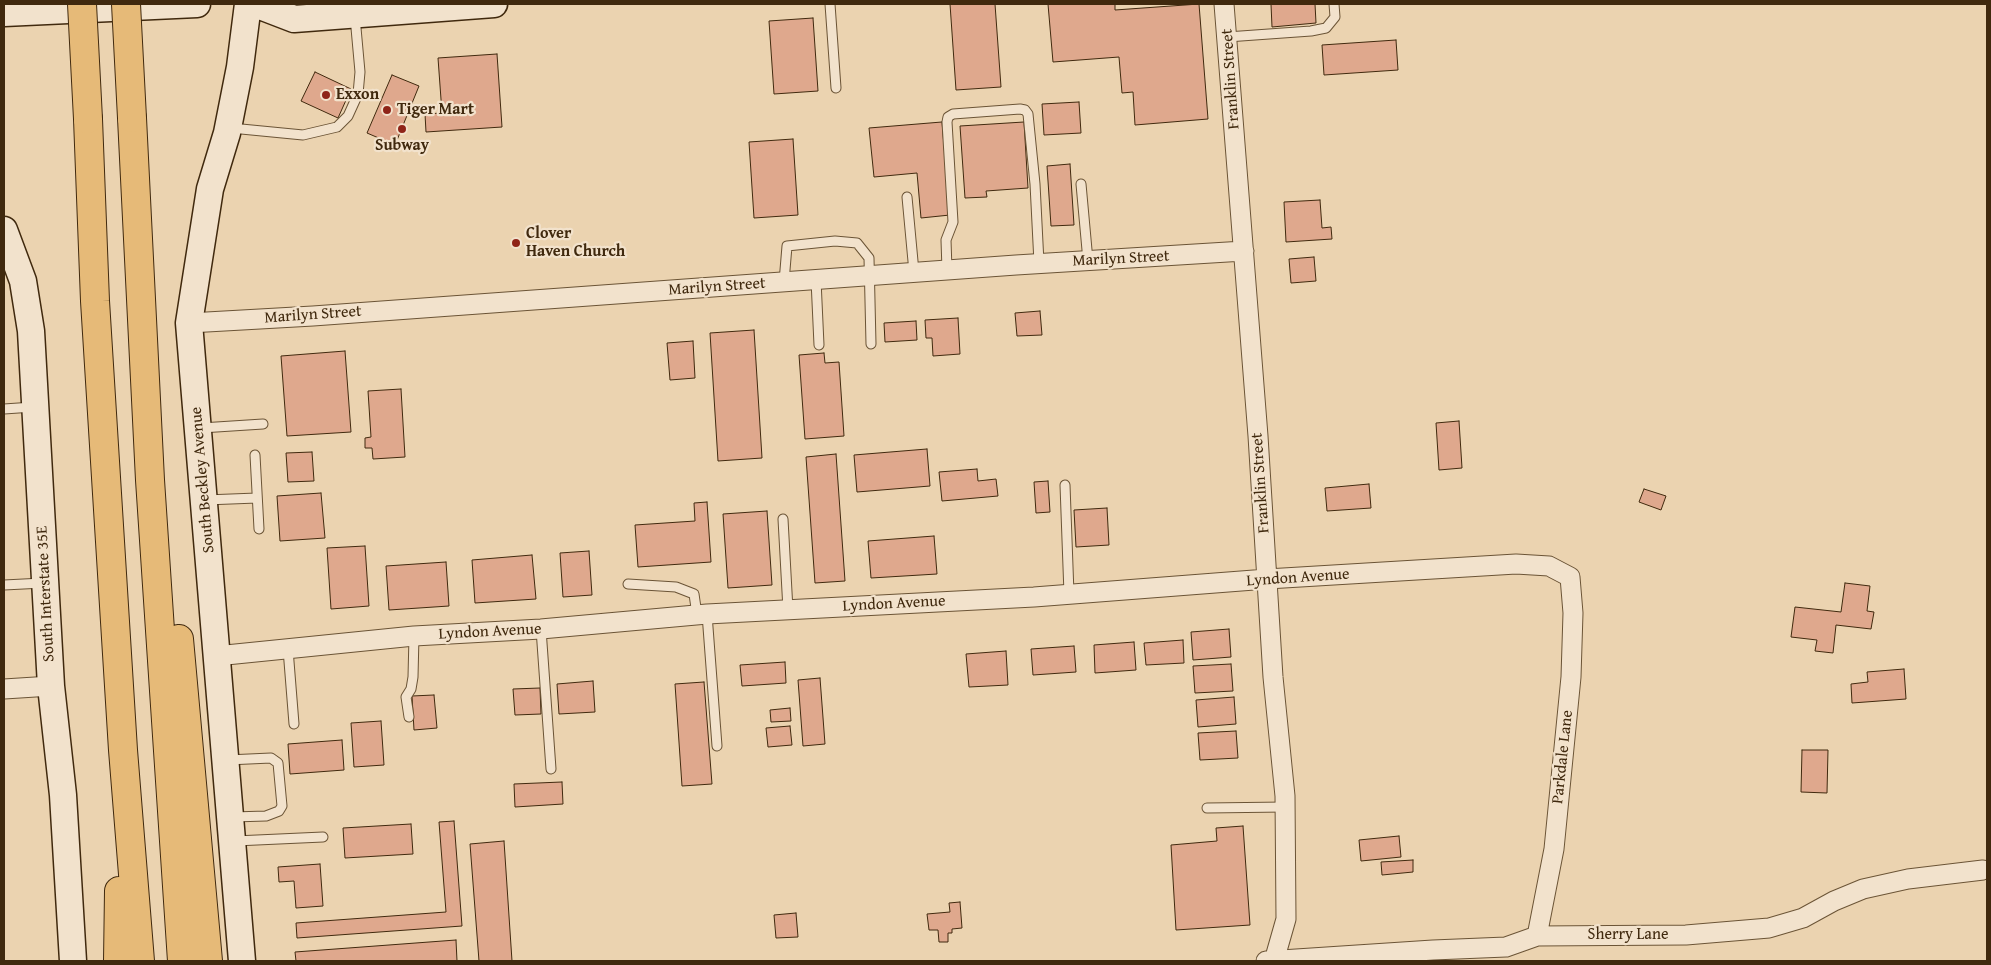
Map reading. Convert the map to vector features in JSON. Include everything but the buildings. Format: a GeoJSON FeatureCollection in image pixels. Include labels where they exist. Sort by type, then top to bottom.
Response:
{"type":"FeatureCollection","features":[{"type":"Feature","properties":{"kind":"highway"},"geometry":{"type":"LineString","coordinates":[[103,5],[132,118],[150,480],[182,961]]}},
{"type":"Feature","properties":{"kind":"highway"},"geometry":{"type":"LineString","coordinates":[[103,5],[88,119],[95,300],[123,750],[140,961]]}},
{"type":"Feature","properties":{"kind":"highway"},"geometry":{"type":"LineString","coordinates":[[150,480],[177,616],[208,961]]}},
{"type":"Feature","properties":{"kind":"highway"},"geometry":{"type":"LineString","coordinates":[[118,961],[123,750]]}},
{"type":"Feature","properties":{"kind":"main road"},"geometry":{"type":"LineString","coordinates":[[4,13],[103,5],[197,4]]}},
{"type":"Feature","properties":{"kind":"main road","name":"South Beckley Avenue"},"geometry":{"type":"LineString","coordinates":[[242,961],[189,323],[210,190],[228,127],[240,67],[248,4]]}},
{"type":"Feature","properties":{"kind":"main road"},"geometry":{"type":"LineString","coordinates":[[255,4],[294,19],[370,10],[494,4]]}},
{"type":"Feature","properties":{"kind":"main road","name":"South Interstate 35E"},"geometry":{"type":"LineString","coordinates":[[4,230],[23,280],[31,331],[51,686],[63,795],[72,961]]}},
{"type":"Feature","properties":{"kind":"street","name":"Franklin Street"},"geometry":{"type":"LineString","coordinates":[[1224,4],[1285,807],[1286,919],[1274,961]]}},
{"type":"Feature","properties":{"kind":"street","name":"Marilyn Street"},"geometry":{"type":"LineString","coordinates":[[189,323],[914,272],[1244,251]]}},
{"type":"Feature","properties":{"kind":"street","name":"Lyndon Avenue"},"geometry":{"type":"LineString","coordinates":[[216,656],[414,636],[541,629],[702,615],[1069,594],[1516,564],[1549,566],[1570,577]]}},
{"type":"Feature","properties":{"kind":"street","name":"Parkdale Lane"},"geometry":{"type":"LineString","coordinates":[[1537,936],[1554,849],[1570,686],[1573,613],[1570,577]]}},
{"type":"Feature","properties":{"kind":"street"},"geometry":{"type":"LineString","coordinates":[[4,689],[51,686]]}},
{"type":"Feature","properties":{"kind":"street","name":"Sherry Lane"},"geometry":{"type":"LineString","coordinates":[[1266,961],[1406,956],[1506,947],[1537,936],[1686,935],[1769,928],[1803,918],[1863,888],[1908,879],[1983,870]]}},
{"type":"Feature","properties":{"kind":"lane"},"geometry":{"type":"LineString","coordinates":[[830,4],[836,88]]}},
{"type":"Feature","properties":{"kind":"lane"},"geometry":{"type":"LineString","coordinates":[[1227,37],[1311,31],[1326,28],[1335,17],[1334,4]]}},
{"type":"Feature","properties":{"kind":"lane"},"geometry":{"type":"LineString","coordinates":[[228,127],[303,134],[337,127],[348,116],[358,94],[370,10]]}},
{"type":"Feature","properties":{"kind":"lane"},"geometry":{"type":"LineString","coordinates":[[947,270],[946,240],[953,222],[946,122],[953,114],[1020,109],[1025,110],[1028,114],[1035,184],[1039,264]]}},
{"type":"Feature","properties":{"kind":"lane"},"geometry":{"type":"LineString","coordinates":[[1081,184],[1088,261]]}},
{"type":"Feature","properties":{"kind":"lane"},"geometry":{"type":"LineString","coordinates":[[907,197],[914,272]]}},
{"type":"Feature","properties":{"kind":"lane"},"geometry":{"type":"LineString","coordinates":[[784,282],[787,246],[834,241],[857,243],[869,258],[871,344]]}},
{"type":"Feature","properties":{"kind":"lane"},"geometry":{"type":"LineString","coordinates":[[816,280],[818,345]]}},
{"type":"Feature","properties":{"kind":"lane"},"geometry":{"type":"LineString","coordinates":[[4,409],[36,407]]}},
{"type":"Feature","properties":{"kind":"lane"},"geometry":{"type":"LineString","coordinates":[[198,428],[263,424]]}},
{"type":"Feature","properties":{"kind":"lane"},"geometry":{"type":"LineString","coordinates":[[255,455],[259,529]]}},
{"type":"Feature","properties":{"kind":"lane"},"geometry":{"type":"LineString","coordinates":[[1065,485],[1069,594]]}},
{"type":"Feature","properties":{"kind":"lane"},"geometry":{"type":"LineString","coordinates":[[204,500],[257,498]]}},
{"type":"Feature","properties":{"kind":"lane"},"geometry":{"type":"LineString","coordinates":[[782,519],[788,610]]}},
{"type":"Feature","properties":{"kind":"lane"},"geometry":{"type":"LineString","coordinates":[[4,585],[45,582]]}},
{"type":"Feature","properties":{"kind":"lane"},"geometry":{"type":"LineString","coordinates":[[628,584],[676,587],[694,594],[702,615],[718,746]]}},
{"type":"Feature","properties":{"kind":"lane"},"geometry":{"type":"LineString","coordinates":[[541,629],[551,769]]}},
{"type":"Feature","properties":{"kind":"lane"},"geometry":{"type":"LineString","coordinates":[[409,718],[406,697],[411,689],[413,678],[414,636]]}},
{"type":"Feature","properties":{"kind":"lane"},"geometry":{"type":"LineString","coordinates":[[288,649],[294,724]]}},
{"type":"Feature","properties":{"kind":"lane"},"geometry":{"type":"LineString","coordinates":[[225,760],[271,758],[278,763],[282,806],[280,811],[275,814],[231,829]]}},
{"type":"Feature","properties":{"kind":"lane"},"geometry":{"type":"LineString","coordinates":[[1207,808],[1285,807]]}},
{"type":"Feature","properties":{"kind":"lane"},"geometry":{"type":"LineString","coordinates":[[231,829],[323,837]]}},
{"type":"Feature","properties":{"kind":"place","name":"Exxon"},"geometry":{"type":"Point","coordinates":[326,95]}},
{"type":"Feature","properties":{"kind":"place","name":"Tiger Mart"},"geometry":{"type":"Point","coordinates":[387,110]}},
{"type":"Feature","properties":{"kind":"place","name":"Subway"},"geometry":{"type":"Point","coordinates":[402,129]}},
{"type":"Feature","properties":{"kind":"place","name":"Clover Haven Church"},"geometry":{"type":"Point","coordinates":[516,243]}}]}
